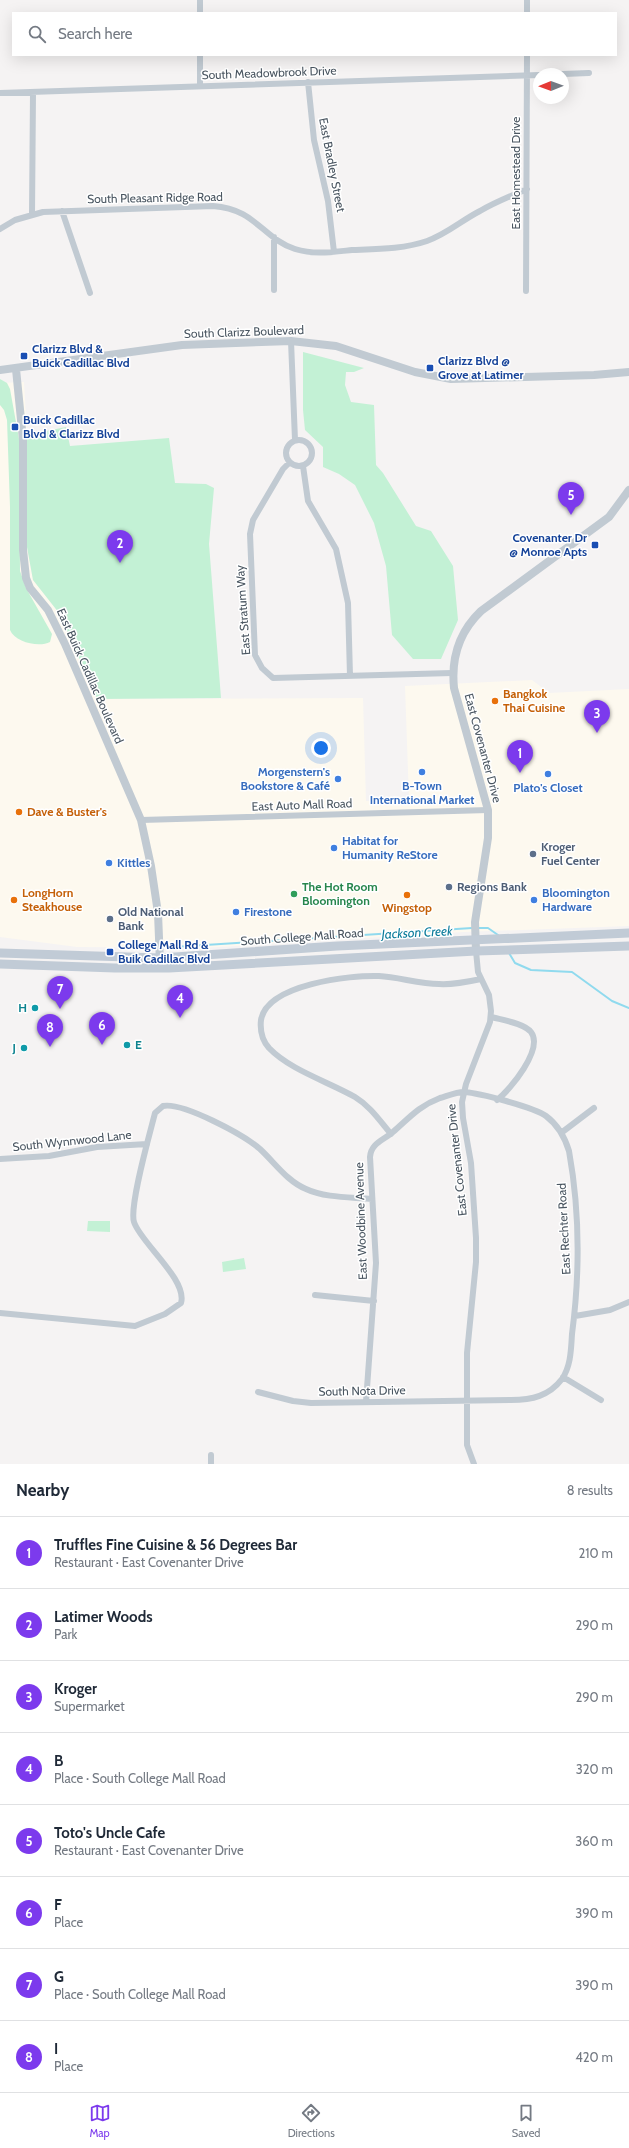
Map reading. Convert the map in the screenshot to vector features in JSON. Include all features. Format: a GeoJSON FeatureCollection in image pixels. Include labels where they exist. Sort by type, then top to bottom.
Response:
{"type":"FeatureCollection","features":[{"type":"Feature","properties":{"kind":"main road","name":"South College Mall Road"},"geometry":{"type":"LineString","coordinates":[[0,953],[160,958],[475,937],[491,940],[629,933]]}},
{"type":"Feature","properties":{"kind":"main road","name":"South College Mall Road"},"geometry":{"type":"LineString","coordinates":[[0,964],[160,968],[476,951],[629,946]]}},
{"type":"Feature","properties":{"kind":"street"},"geometry":{"type":"LineString","coordinates":[[200,0],[200,12]]}},
{"type":"Feature","properties":{"kind":"street"},"geometry":{"type":"LineString","coordinates":[[527,0],[527,12]]}},
{"type":"Feature","properties":{"kind":"street"},"geometry":{"type":"LineString","coordinates":[[200,56],[200,86]]}},
{"type":"Feature","properties":{"kind":"street","name":"East Homestead Drive"},"geometry":{"type":"LineString","coordinates":[[526,291],[527,56]]}},
{"type":"Feature","properties":{"kind":"street"},"geometry":{"type":"LineString","coordinates":[[569,74],[589,73]]}},
{"type":"Feature","properties":{"kind":"street","name":"South Meadowbrook Drive"},"geometry":{"type":"LineString","coordinates":[[0,93],[533,75]]}},
{"type":"Feature","properties":{"kind":"street","name":"East Bradley Street"},"geometry":{"type":"LineString","coordinates":[[308,82],[313,133],[328,200],[334,252]]}},
{"type":"Feature","properties":{"kind":"street"},"geometry":{"type":"LineString","coordinates":[[32,214],[33,93]]}},
{"type":"Feature","properties":{"kind":"street","name":"South Pleasant Ridge Road"},"geometry":{"type":"LineString","coordinates":[[0,229],[15,220],[32,214],[62,211],[220,207],[244,214],[286,245],[302,251],[334,252],[403,246],[427,241],[448,231],[480,210],[527,189]]}},
{"type":"Feature","properties":{"kind":"street"},"geometry":{"type":"LineString","coordinates":[[62,211],[90,293]]}},
{"type":"Feature","properties":{"kind":"street"},"geometry":{"type":"LineString","coordinates":[[274,237],[274,290]]}},
{"type":"Feature","properties":{"kind":"street"},"geometry":{"type":"LineString","coordinates":[[292,341],[295,440]]}},
{"type":"Feature","properties":{"kind":"street","name":"South Clarizz Boulevard"},"geometry":{"type":"LineString","coordinates":[[0,370],[182,345],[292,341],[336,346],[415,372],[451,379],[594,375],[629,372]]}},
{"type":"Feature","properties":{"kind":"street","name":"East Buick Cadillac Boulevard"},"geometry":{"type":"LineString","coordinates":[[16,369],[23,440],[23,557],[26,578],[30,588],[48,610],[65,644],[141,820],[158,913],[160,968]]}},
{"type":"Feature","properties":{"kind":"street"},"geometry":{"type":"LineString","coordinates":[[295,440],[304,440],[312,450],[311,459],[303,466],[295,466],[290,462],[286,450],[295,440]]}},
{"type":"Feature","properties":{"kind":"street","name":"East Stratum Way"},"geometry":{"type":"LineString","coordinates":[[290,462],[283,469],[253,520],[250,534],[255,655],[262,668],[273,678],[452,673]]}},
{"type":"Feature","properties":{"kind":"street"},"geometry":{"type":"LineString","coordinates":[[303,466],[308,501],[336,549],[348,603],[350,676]]}},
{"type":"Feature","properties":{"kind":"street","name":"East Covenanter Drive"},"geometry":{"type":"LineString","coordinates":[[474,1464],[467,1449],[467,1353],[476,1250],[470,1163],[462,1111],[464,1092],[491,1017],[490,1000],[481,979],[475,937],[475,924],[488,838],[488,810],[454,688],[452,673],[454,657],[459,641],[475,617],[609,516],[629,490]]}},
{"type":"Feature","properties":{"kind":"street","name":"East Auto Mall Road"},"geometry":{"type":"LineString","coordinates":[[141,820],[488,810]]}},
{"type":"Feature","properties":{"kind":"street"},"geometry":{"type":"LineString","coordinates":[[338,946],[338,959]]}},
{"type":"Feature","properties":{"kind":"street"},"geometry":{"type":"LineString","coordinates":[[391,1134],[374,1113],[356,1098],[291,1064],[269,1048],[264,1040],[261,1030],[261,1019],[265,1009],[274,1000],[299,989],[331,980],[379,976],[440,984],[481,979]]}},
{"type":"Feature","properties":{"kind":"street"},"geometry":{"type":"LineString","coordinates":[[491,1017],[527,1028],[532,1033],[534,1040],[532,1052],[523,1071],[512,1087],[497,1100]]}},
{"type":"Feature","properties":{"kind":"street","name":"East Woodbine Avenue"},"geometry":{"type":"LineString","coordinates":[[366,1402],[376,1263],[370,1154],[373,1146],[391,1134],[419,1107],[440,1098],[464,1092]]}},
{"type":"Feature","properties":{"kind":"street","name":"East Rechter Road"},"geometry":{"type":"LineString","coordinates":[[464,1092],[538,1111],[552,1122],[561,1133],[570,1157],[579,1252],[575,1316],[569,1360],[563,1377],[546,1393],[532,1399],[467,1401]]}},
{"type":"Feature","properties":{"kind":"street"},"geometry":{"type":"LineString","coordinates":[[0,1313],[135,1326],[165,1314],[179,1305],[182,1299],[180,1290],[162,1260],[134,1222],[135,1201],[147,1144],[157,1110],[166,1105],[178,1107],[212,1120],[252,1143],[289,1178],[305,1189],[319,1194],[372,1199]]}},
{"type":"Feature","properties":{"kind":"street"},"geometry":{"type":"LineString","coordinates":[[561,1133],[594,1108]]}},
{"type":"Feature","properties":{"kind":"street","name":"South Wynnwood Lane"},"geometry":{"type":"LineString","coordinates":[[0,1159],[49,1156],[97,1147],[147,1144]]}},
{"type":"Feature","properties":{"kind":"street"},"geometry":{"type":"LineString","coordinates":[[315,1295],[374,1301]]}},
{"type":"Feature","properties":{"kind":"street"},"geometry":{"type":"LineString","coordinates":[[575,1316],[610,1310],[629,1302]]}},
{"type":"Feature","properties":{"kind":"street"},"geometry":{"type":"LineString","coordinates":[[563,1377],[601,1400]]}},
{"type":"Feature","properties":{"kind":"street","name":"South Nota Drive"},"geometry":{"type":"LineString","coordinates":[[258,1392],[301,1402],[467,1401]]}},
{"type":"Feature","properties":{"kind":"street"},"geometry":{"type":"LineString","coordinates":[[211,1455],[211,1464]]}},
{"type":"Feature","properties":{"kind":"shaded area"},"geometry":{"type":"Polygon","coordinates":[[[24,382],[27,435],[27,547],[33,580],[59,613],[97,699],[363,698],[366,801],[409,800],[405,686],[532,680],[549,693],[629,689],[629,926],[464,932],[202,948],[77,947],[0,937],[0,383],[24,382]]]}},
{"type":"Feature","properties":{"kind":"green space"},"geometry":{"type":"Polygon","coordinates":[[[303,352],[364,368],[354,372],[346,372],[345,385],[351,402],[374,405],[376,465],[383,473],[416,526],[431,531],[453,566],[458,620],[441,659],[413,659],[392,635],[386,566],[374,523],[355,485],[339,474],[323,467],[323,447],[305,430],[303,410],[303,352]]]}},
{"type":"Feature","properties":{"kind":"green space"},"geometry":{"type":"Polygon","coordinates":[[[0,379],[7,383],[10,389],[19,439],[20,571],[26,588],[52,634],[50,642],[45,644],[34,644],[22,641],[10,630],[10,507],[7,420],[4,410],[0,405],[0,379]]]}},
{"type":"Feature","properties":{"kind":"green space"},"geometry":{"type":"Polygon","coordinates":[[[66,427],[70,446],[169,438],[175,483],[206,484],[214,488],[209,544],[221,698],[97,699],[59,613],[33,580],[27,547],[27,435],[66,427]]]}},
{"type":"Feature","properties":{"kind":"green space"},"geometry":{"type":"Polygon","coordinates":[[[88,1221],[110,1221],[110,1232],[87,1231],[88,1221]]]}},
{"type":"Feature","properties":{"kind":"green space"},"geometry":{"type":"Polygon","coordinates":[[[244,1258],[246,1269],[223,1272],[222,1262],[244,1258]]]}},
{"type":"Feature","properties":{"kind":"waterway","name":"Jackson Creek"},"geometry":{"type":"LineString","coordinates":[[174,947],[472,928]]}},
{"type":"Feature","properties":{"kind":"waterway","name":"Jackson Creek"},"geometry":{"type":"LineString","coordinates":[[477,928],[488,928],[498,935]]}},
{"type":"Feature","properties":{"kind":"waterway","name":"Jackson Creek"},"geometry":{"type":"LineString","coordinates":[[509,953],[515,963],[531,970],[572,972],[612,1001],[629,1008]]}},
{"type":"Feature","properties":{"kind":"place","name":"Clarizz Blvd & Buick Cadillac Blvd"},"geometry":{"type":"Point","coordinates":[24,356]}},
{"type":"Feature","properties":{"kind":"place","name":"Clarizz Blvd @ Grove at Latimer"},"geometry":{"type":"Point","coordinates":[430,368]}},
{"type":"Feature","properties":{"kind":"place","name":"Buick Cadillac Blvd & Clarizz Blvd"},"geometry":{"type":"Point","coordinates":[15,427]}},
{"type":"Feature","properties":{"kind":"place","name":"Toto's Uncle Cafe"},"geometry":{"type":"Point","coordinates":[571,515]}},
{"type":"Feature","properties":{"kind":"place","name":"Covenanter Dr @ Monroe Apts"},"geometry":{"type":"Point","coordinates":[595,545]}},
{"type":"Feature","properties":{"kind":"place","name":"Latimer Woods"},"geometry":{"type":"Point","coordinates":[120,563]}},
{"type":"Feature","properties":{"kind":"place","name":"Bangkok Thai Cuisine"},"geometry":{"type":"Point","coordinates":[495,701]}},
{"type":"Feature","properties":{"kind":"place","name":"Kroger"},"geometry":{"type":"Point","coordinates":[597,733]}},
{"type":"Feature","properties":{"kind":"place","name":"B-Town International Market"},"geometry":{"type":"Point","coordinates":[422,772]}},
{"type":"Feature","properties":{"kind":"place","name":"Truffles Fine Cuisine & 56 Degrees Bar"},"geometry":{"type":"Point","coordinates":[520,773]}},
{"type":"Feature","properties":{"kind":"place","name":"Plato's Closet"},"geometry":{"type":"Point","coordinates":[548,774]}},
{"type":"Feature","properties":{"kind":"place","name":"Morgenstern's Bookstore & Café"},"geometry":{"type":"Point","coordinates":[338,779]}},
{"type":"Feature","properties":{"kind":"place","name":"Dave & Buster's"},"geometry":{"type":"Point","coordinates":[19,812]}},
{"type":"Feature","properties":{"kind":"place","name":"Habitat for Humanity ReStore"},"geometry":{"type":"Point","coordinates":[334,848]}},
{"type":"Feature","properties":{"kind":"place","name":"Kroger Fuel Center"},"geometry":{"type":"Point","coordinates":[533,854]}},
{"type":"Feature","properties":{"kind":"place","name":"Kittles"},"geometry":{"type":"Point","coordinates":[109,863]}},
{"type":"Feature","properties":{"kind":"place","name":"Regions Bank"},"geometry":{"type":"Point","coordinates":[449,887]}},
{"type":"Feature","properties":{"kind":"place","name":"The Hot Room Bloomington"},"geometry":{"type":"Point","coordinates":[294,894]}},
{"type":"Feature","properties":{"kind":"place","name":"Wingstop"},"geometry":{"type":"Point","coordinates":[407,895]}},
{"type":"Feature","properties":{"kind":"place","name":"LongHorn Steakhouse"},"geometry":{"type":"Point","coordinates":[14,900]}},
{"type":"Feature","properties":{"kind":"place","name":"Bloomington Hardware"},"geometry":{"type":"Point","coordinates":[534,900]}},
{"type":"Feature","properties":{"kind":"place","name":"Firestone"},"geometry":{"type":"Point","coordinates":[236,912]}},
{"type":"Feature","properties":{"kind":"place","name":"Old National Bank"},"geometry":{"type":"Point","coordinates":[110,919]}},
{"type":"Feature","properties":{"kind":"place","name":"College Mall Rd & Buik Cadillac Blvd"},"geometry":{"type":"Point","coordinates":[110,952]}},
{"type":"Feature","properties":{"kind":"place","name":"H"},"geometry":{"type":"Point","coordinates":[35,1008]}},
{"type":"Feature","properties":{"kind":"place","name":"G"},"geometry":{"type":"Point","coordinates":[60,1009]}},
{"type":"Feature","properties":{"kind":"place","name":"B"},"geometry":{"type":"Point","coordinates":[180,1018]}},
{"type":"Feature","properties":{"kind":"place","name":"F"},"geometry":{"type":"Point","coordinates":[102,1045]}},
{"type":"Feature","properties":{"kind":"place","name":"E"},"geometry":{"type":"Point","coordinates":[127,1045]}},
{"type":"Feature","properties":{"kind":"place","name":"I"},"geometry":{"type":"Point","coordinates":[50,1047]}},
{"type":"Feature","properties":{"kind":"place","name":"J"},"geometry":{"type":"Point","coordinates":[24,1048]}}]}
